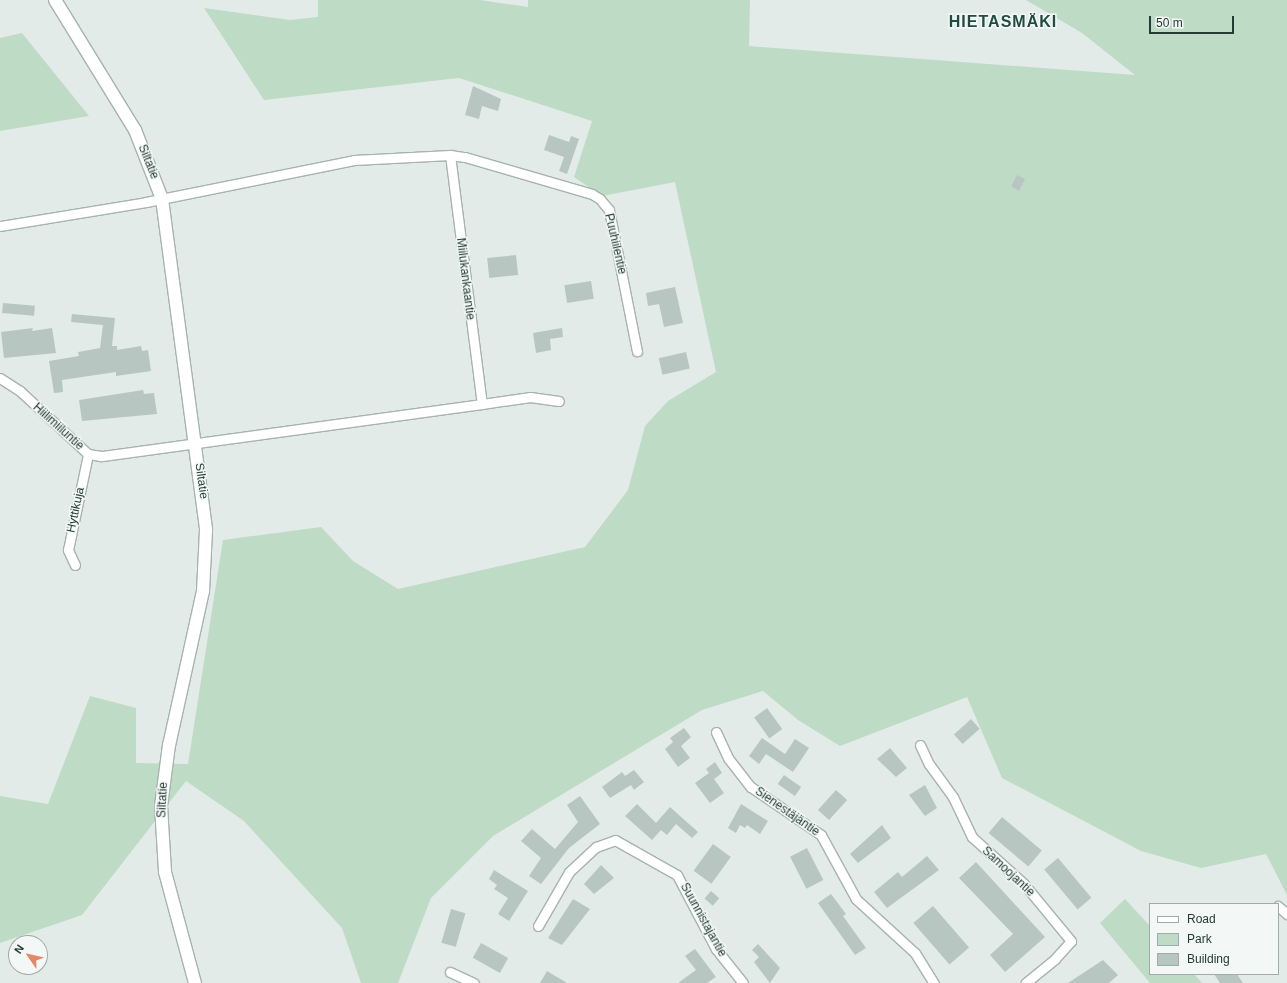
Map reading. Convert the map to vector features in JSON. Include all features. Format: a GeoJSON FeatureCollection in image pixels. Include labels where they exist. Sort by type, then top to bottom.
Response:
{"type":"FeatureCollection","features":[{"type":"Feature","properties":{"kind":"street","name":"Siltatie"},"geometry":{"type":"LineString","coordinates":[[55,0],[135,130],[162,199],[205,513],[203,591],[169,745],[161,806],[164,872],[196,983]]}},
{"type":"Feature","properties":{"kind":"street"},"geometry":{"type":"LineString","coordinates":[[0,226],[162,199],[354,160],[450,155]]}},
{"type":"Feature","properties":{"kind":"street","name":"Puuhiilentie"},"geometry":{"type":"LineString","coordinates":[[450,155],[464,157],[592,194],[600,199],[609,210],[637,351]]}},
{"type":"Feature","properties":{"kind":"street","name":"Miilukankaantie"},"geometry":{"type":"LineString","coordinates":[[450,155],[482,404]]}},
{"type":"Feature","properties":{"kind":"street","name":"Hiilimiiluntie"},"geometry":{"type":"LineString","coordinates":[[0,378],[20,391],[88,454],[101,456],[195,444]]}},
{"type":"Feature","properties":{"kind":"street"},"geometry":{"type":"LineString","coordinates":[[195,444],[530,397],[559,401]]}},
{"type":"Feature","properties":{"kind":"street","name":"Hyttikuja"},"geometry":{"type":"LineString","coordinates":[[75,565],[68,550],[88,454]]}},
{"type":"Feature","properties":{"kind":"street","name":"Sienestäjäntie"},"geometry":{"type":"LineString","coordinates":[[716,732],[728,758],[751,787],[821,835],[856,899],[915,952],[934,983]]}},
{"type":"Feature","properties":{"kind":"street","name":"Samoojantie"},"geometry":{"type":"LineString","coordinates":[[920,745],[929,764],[953,797],[972,837],[1024,884],[1071,941],[1055,959],[1025,983]]}},
{"type":"Feature","properties":{"kind":"street","name":"Suunnistajantie"},"geometry":{"type":"LineString","coordinates":[[538,926],[569,872],[596,847],[615,840],[677,875],[716,949],[743,983]]}},
{"type":"Feature","properties":{"kind":"street"},"geometry":{"type":"LineString","coordinates":[[1279,907],[1287,914]]}},
{"type":"Feature","properties":{"kind":"street"},"geometry":{"type":"LineString","coordinates":[[450,972],[474,983]]}},
{"type":"Feature","properties":{"kind":"green space"},"geometry":{"type":"Polygon","coordinates":[[[318,0],[480,0],[528,7],[528,0],[750,0],[749,46],[1135,75],[1082,33],[1026,0],[1287,0],[1287,895],[1266,854],[1201,868],[1141,851],[1002,778],[967,697],[840,746],[798,720],[763,691],[702,710],[493,836],[431,898],[398,983],[361,983],[342,928],[244,821],[186,781],[82,915],[23,935],[8,935],[8,940],[0,943],[0,796],[48,804],[90,696],[136,708],[136,763],[188,764],[223,540],[321,527],[353,561],[398,589],[585,547],[628,490],[645,426],[668,401],[716,372],[675,182],[602,196],[574,177],[592,121],[459,78],[264,100],[204,8],[290,20],[318,17],[318,0]]]}},
{"type":"Feature","properties":{"kind":"green space"},"geometry":{"type":"Polygon","coordinates":[[[22,33],[89,116],[0,131],[0,38],[22,33]]]}},
{"type":"Feature","properties":{"kind":"green space"},"geometry":{"type":"Polygon","coordinates":[[[1125,899],[1149,925],[1149,975],[1195,975],[1202,983],[1150,983],[1100,923],[1125,899]]]}},
{"type":"Feature","properties":{"kind":"building"},"geometry":{"type":"Polygon","coordinates":[[[473,86],[501,99],[498,111],[482,106],[479,119],[465,115],[473,86]]]}},
{"type":"Feature","properties":{"kind":"building"},"geometry":{"type":"Polygon","coordinates":[[[549,135],[569,142],[571,136],[579,139],[567,174],[559,171],[564,157],[544,150],[549,135]]]}},
{"type":"Feature","properties":{"kind":"building"},"geometry":{"type":"Polygon","coordinates":[[[1017,175],[1025,179],[1019,191],[1011,187],[1017,175]]]}},
{"type":"Feature","properties":{"kind":"building"},"geometry":{"type":"Polygon","coordinates":[[[516,255],[518,275],[489,278],[487,258],[516,255]]]}},
{"type":"Feature","properties":{"kind":"building"},"geometry":{"type":"Polygon","coordinates":[[[591,281],[594,299],[567,303],[564,285],[591,281]]]}},
{"type":"Feature","properties":{"kind":"building"},"geometry":{"type":"Polygon","coordinates":[[[675,287],[683,323],[664,327],[659,304],[648,306],[646,293],[675,287]]]}},
{"type":"Feature","properties":{"kind":"building"},"geometry":{"type":"Polygon","coordinates":[[[3,303],[35,306],[34,316],[2,313],[3,303]]]}},
{"type":"Feature","properties":{"kind":"building"},"geometry":{"type":"Polygon","coordinates":[[[72,314],[115,318],[112,346],[117,346],[117,350],[141,346],[142,351],[148,350],[151,371],[116,376],[116,372],[62,380],[63,392],[54,393],[49,361],[79,356],[78,352],[100,348],[103,325],[71,322],[72,314]]]}},
{"type":"Feature","properties":{"kind":"building"},"geometry":{"type":"Polygon","coordinates":[[[33,328],[32,331],[52,328],[56,353],[4,358],[1,332],[33,328]]]}},
{"type":"Feature","properties":{"kind":"building"},"geometry":{"type":"Polygon","coordinates":[[[562,328],[563,337],[550,339],[551,350],[536,353],[533,333],[562,328]]]}},
{"type":"Feature","properties":{"kind":"building"},"geometry":{"type":"Polygon","coordinates":[[[686,352],[690,369],[663,375],[659,358],[686,352]]]}},
{"type":"Feature","properties":{"kind":"building"},"geometry":{"type":"Polygon","coordinates":[[[143,390],[144,394],[154,393],[157,414],[82,421],[79,400],[143,390]]]}},
{"type":"Feature","properties":{"kind":"building"},"geometry":{"type":"Polygon","coordinates":[[[767,708],[782,729],[769,738],[754,717],[767,708]]]}},
{"type":"Feature","properties":{"kind":"building"},"geometry":{"type":"Polygon","coordinates":[[[971,719],[980,729],[963,744],[954,734],[971,719]]]}},
{"type":"Feature","properties":{"kind":"building"},"geometry":{"type":"Polygon","coordinates":[[[684,728],[691,737],[681,746],[690,758],[678,767],[665,749],[673,742],[670,738],[684,728]]]}},
{"type":"Feature","properties":{"kind":"building"},"geometry":{"type":"Polygon","coordinates":[[[762,738],[785,754],[795,739],[809,748],[793,772],[766,754],[759,764],[749,756],[762,738]]]}},
{"type":"Feature","properties":{"kind":"building"},"geometry":{"type":"Polygon","coordinates":[[[890,748],[907,768],[896,777],[877,759],[890,748]]]}},
{"type":"Feature","properties":{"kind":"building"},"geometry":{"type":"Polygon","coordinates":[[[715,762],[722,773],[714,779],[724,793],[710,803],[695,783],[709,773],[706,769],[715,762]]]}},
{"type":"Feature","properties":{"kind":"building"},"geometry":{"type":"Polygon","coordinates":[[[634,770],[644,782],[634,790],[631,785],[610,798],[602,787],[622,772],[625,776],[634,770]]]}},
{"type":"Feature","properties":{"kind":"building"},"geometry":{"type":"Polygon","coordinates":[[[784,775],[801,787],[795,796],[778,784],[784,775]]]}},
{"type":"Feature","properties":{"kind":"building"},"geometry":{"type":"Polygon","coordinates":[[[925,785],[937,808],[925,816],[909,795],[925,785]]]}},
{"type":"Feature","properties":{"kind":"building"},"geometry":{"type":"Polygon","coordinates":[[[836,790],[847,800],[829,820],[818,810],[836,790]]]}},
{"type":"Feature","properties":{"kind":"building"},"geometry":{"type":"Polygon","coordinates":[[[580,796],[600,824],[569,848],[541,884],[529,876],[541,858],[521,841],[532,829],[555,849],[578,822],[567,805],[580,796]]]}},
{"type":"Feature","properties":{"kind":"building"},"geometry":{"type":"Polygon","coordinates":[[[637,804],[656,823],[670,807],[698,832],[692,838],[676,824],[667,835],[661,830],[652,840],[625,816],[637,804]]]}},
{"type":"Feature","properties":{"kind":"building"},"geometry":{"type":"Polygon","coordinates":[[[741,804],[768,821],[760,834],[747,825],[745,828],[740,825],[736,833],[728,828],[741,804]]]}},
{"type":"Feature","properties":{"kind":"building"},"geometry":{"type":"Polygon","coordinates":[[[1002,817],[1042,850],[1028,867],[989,833],[1002,817]]]}},
{"type":"Feature","properties":{"kind":"building"},"geometry":{"type":"Polygon","coordinates":[[[882,825],[891,838],[858,863],[850,854],[882,825]]]}},
{"type":"Feature","properties":{"kind":"building"},"geometry":{"type":"Polygon","coordinates":[[[713,844],[731,857],[711,884],[694,871],[713,844]]]}},
{"type":"Feature","properties":{"kind":"building"},"geometry":{"type":"Polygon","coordinates":[[[807,848],[823,880],[806,889],[790,857],[807,848]]]}},
{"type":"Feature","properties":{"kind":"building"},"geometry":{"type":"Polygon","coordinates":[[[927,856],[939,870],[887,908],[874,892],[898,872],[902,877],[927,856]]]}},
{"type":"Feature","properties":{"kind":"building"},"geometry":{"type":"Polygon","coordinates":[[[1058,858],[1091,898],[1078,909],[1044,870],[1058,858]]]}},
{"type":"Feature","properties":{"kind":"building"},"geometry":{"type":"Polygon","coordinates":[[[976,862],[1045,937],[1005,972],[990,955],[1013,934],[959,878],[976,862]]]}},
{"type":"Feature","properties":{"kind":"building"},"geometry":{"type":"Polygon","coordinates":[[[601,865],[614,878],[594,894],[584,884],[601,865]]]}},
{"type":"Feature","properties":{"kind":"building"},"geometry":{"type":"Polygon","coordinates":[[[494,870],[528,891],[509,921],[498,914],[508,898],[494,889],[497,885],[489,879],[494,870]]]}},
{"type":"Feature","properties":{"kind":"building"},"geometry":{"type":"Polygon","coordinates":[[[711,891],[719,898],[713,906],[704,899],[711,891]]]}},
{"type":"Feature","properties":{"kind":"building"},"geometry":{"type":"Polygon","coordinates":[[[831,894],[846,914],[843,916],[866,948],[855,955],[818,903],[831,894]]]}},
{"type":"Feature","properties":{"kind":"building"},"geometry":{"type":"Polygon","coordinates":[[[573,899],[590,909],[562,945],[548,938],[573,899]]]}},
{"type":"Feature","properties":{"kind":"building"},"geometry":{"type":"Polygon","coordinates":[[[933,906],[969,948],[949,965],[913,923],[933,906]]]}},
{"type":"Feature","properties":{"kind":"building"},"geometry":{"type":"Polygon","coordinates":[[[451,909],[465,913],[456,947],[441,943],[451,909]]]}},
{"type":"Feature","properties":{"kind":"building"},"geometry":{"type":"Polygon","coordinates":[[[481,943],[508,958],[500,973],[473,958],[481,943]]]}},
{"type":"Feature","properties":{"kind":"building"},"geometry":{"type":"Polygon","coordinates":[[[758,944],[780,968],[770,983],[754,962],[759,957],[752,950],[758,944]]]}},
{"type":"Feature","properties":{"kind":"building"},"geometry":{"type":"Polygon","coordinates":[[[695,949],[716,977],[707,983],[678,983],[696,970],[685,956],[695,949]]]}},
{"type":"Feature","properties":{"kind":"building"},"geometry":{"type":"Polygon","coordinates":[[[1103,960],[1118,975],[1109,983],[1068,983],[1103,960]]]}},
{"type":"Feature","properties":{"kind":"building"},"geometry":{"type":"Polygon","coordinates":[[[547,971],[567,983],[540,983],[547,971]]]}},
{"type":"Feature","properties":{"kind":"building"},"geometry":{"type":"Polygon","coordinates":[[[1215,975],[1238,975],[1243,983],[1220,983],[1215,975]]]}},
{"type":"Feature","properties":{"kind":"district","name":"HIETASMÄKI"},"geometry":{"type":"Point","coordinates":[1003,22]}}]}
